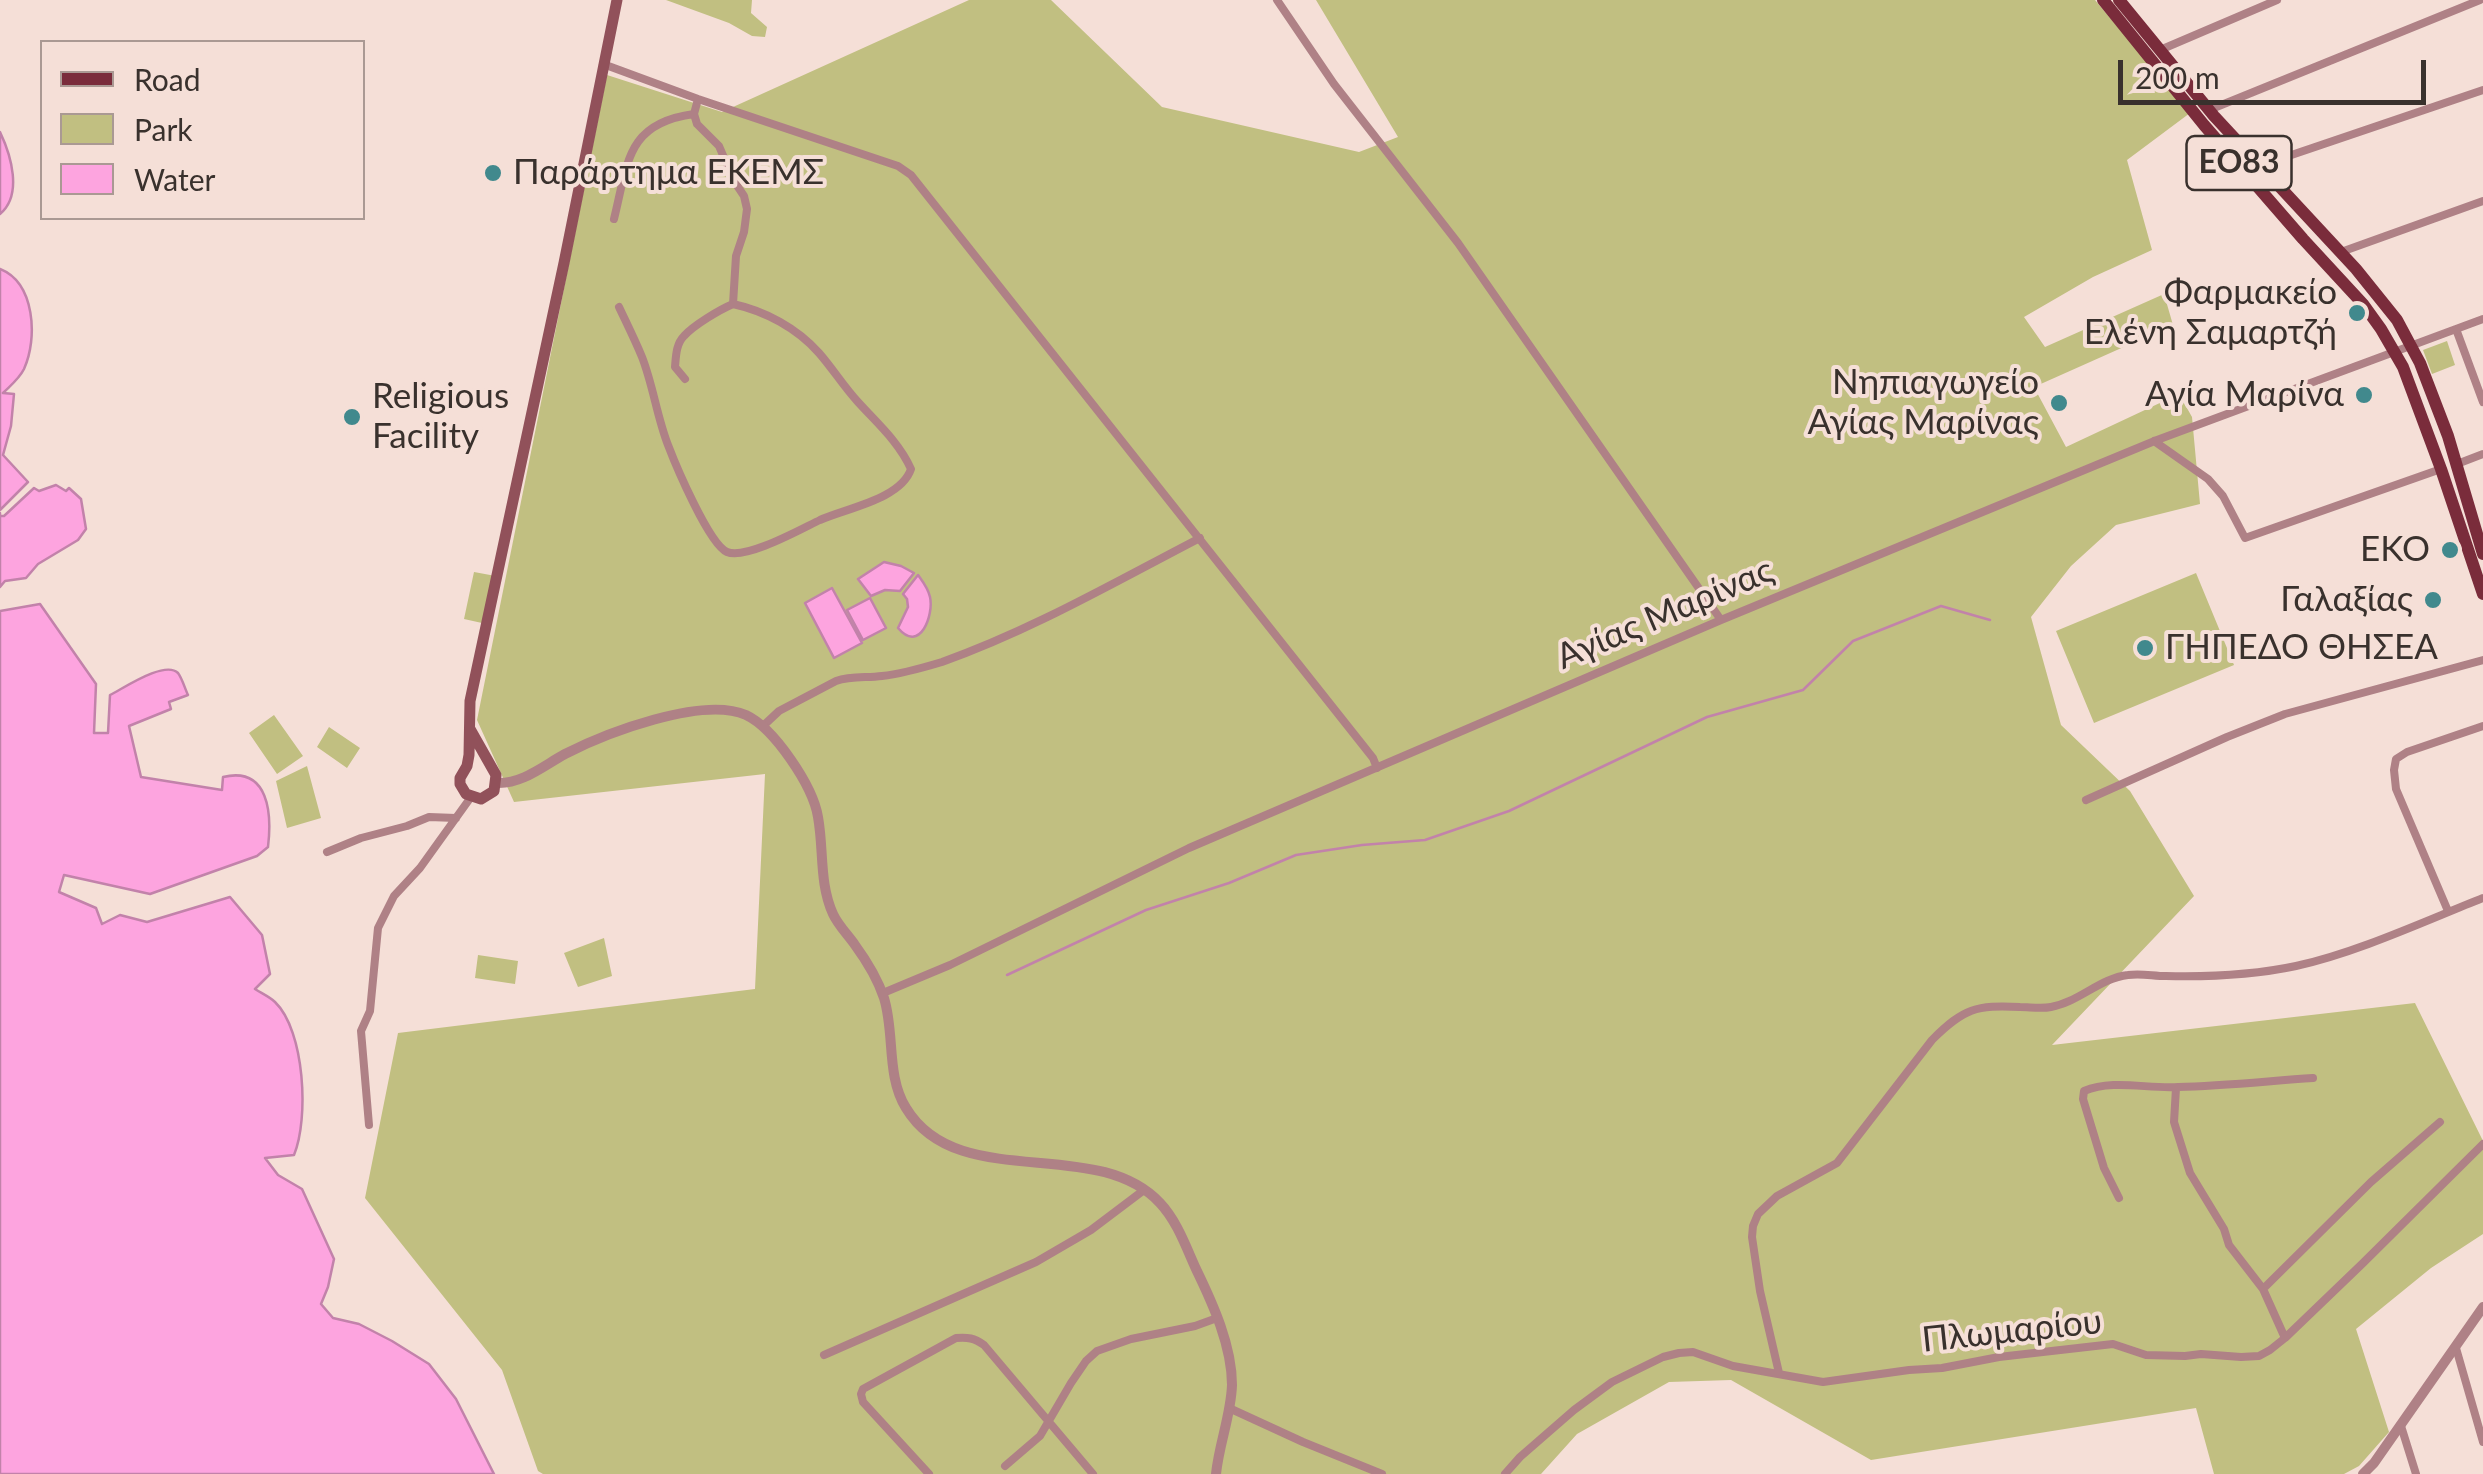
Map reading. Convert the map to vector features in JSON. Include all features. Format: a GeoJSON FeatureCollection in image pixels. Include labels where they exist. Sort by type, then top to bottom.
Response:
{"type":"FeatureCollection","features":[{"type":"Feature","properties":{"kind":"main road"},"geometry":{"type":"LineString","coordinates":[[467,766],[473,682],[617,0]]}},
{"type":"Feature","properties":{"kind":"main road","name":"ΕΟ83"},"geometry":{"type":"LineString","coordinates":[[2103,0],[2204,125],[2363,304],[2395,352],[2442,469],[2483,594]]}},
{"type":"Feature","properties":{"kind":"main road","name":"ΕΟ83"},"geometry":{"type":"LineString","coordinates":[[2119,0],[2209,110],[2377,293],[2412,345],[2448,436],[2483,554]]}},
{"type":"Feature","properties":{"kind":"main road"},"geometry":{"type":"LineString","coordinates":[[470,728],[496,775],[494,791],[486,797],[470,797],[460,784],[462,771],[479,762],[490,766]]}},
{"type":"Feature","properties":{"kind":"street"},"geometry":{"type":"LineString","coordinates":[[1277,0],[1334,84],[1458,243],[1721,620]]}},
{"type":"Feature","properties":{"kind":"street"},"geometry":{"type":"LineString","coordinates":[[2160,50],[2277,0]]}},
{"type":"Feature","properties":{"kind":"street"},"geometry":{"type":"LineString","coordinates":[[2209,110],[2480,0]]}},
{"type":"Feature","properties":{"kind":"street"},"geometry":{"type":"LineString","coordinates":[[603,64],[898,166],[912,175],[1373,758],[1377,768]]}},
{"type":"Feature","properties":{"kind":"street"},"geometry":{"type":"LineString","coordinates":[[2259,166],[2483,90]]}},
{"type":"Feature","properties":{"kind":"street"},"geometry":{"type":"LineString","coordinates":[[698,99],[694,114],[704,132],[719,146],[747,209],[736,256],[732,304]]}},
{"type":"Feature","properties":{"kind":"street"},"geometry":{"type":"LineString","coordinates":[[614,219],[630,154],[639,139],[661,122],[694,114]]}},
{"type":"Feature","properties":{"kind":"street"},"geometry":{"type":"LineString","coordinates":[[2340,252],[2483,201]]}},
{"type":"Feature","properties":{"kind":"street"},"geometry":{"type":"LineString","coordinates":[[619,308],[643,359],[668,445],[688,494],[724,551],[741,553],[766,545],[882,497],[908,477],[911,469],[892,438],[819,353],[800,335],[755,309],[732,304],[682,337],[675,367],[685,379]]}},
{"type":"Feature","properties":{"kind":"street","name":"Αγίας Μαρίνας"},"geometry":{"type":"LineString","coordinates":[[883,993],[950,966],[1190,848],[1721,620],[2154,441],[2483,319]]}},
{"type":"Feature","properties":{"kind":"street"},"geometry":{"type":"LineString","coordinates":[[2456,329],[2483,402]]}},
{"type":"Feature","properties":{"kind":"street"},"geometry":{"type":"LineString","coordinates":[[2154,441],[2208,480],[2223,496],[2245,538],[2442,469]]}},
{"type":"Feature","properties":{"kind":"street"},"geometry":{"type":"LineString","coordinates":[[2457,464],[2483,454]]}},
{"type":"Feature","properties":{"kind":"street"},"geometry":{"type":"LineString","coordinates":[[762,726],[779,710],[836,680],[894,675],[984,645],[1052,615],[1200,538]]}},
{"type":"Feature","properties":{"kind":"street"},"geometry":{"type":"LineString","coordinates":[[2086,800],[2285,714],[2483,660]]}},
{"type":"Feature","properties":{"kind":"street"},"geometry":{"type":"LineString","coordinates":[[496,783],[514,782],[602,738],[689,712],[731,710],[762,726],[784,752],[815,803],[822,868],[834,917],[857,947],[883,993],[900,1095],[912,1117],[932,1136],[963,1150],[1104,1172],[1131,1181],[1158,1201],[1176,1226],[1217,1318],[1228,1356],[1232,1383],[1216,1474]]}},
{"type":"Feature","properties":{"kind":"street"},"geometry":{"type":"LineString","coordinates":[[2448,912],[2396,789],[2396,759],[2483,726]]}},
{"type":"Feature","properties":{"kind":"street"},"geometry":{"type":"LineString","coordinates":[[369,1124],[361,1031],[370,1011],[378,928],[394,896],[420,868],[470,797]]}},
{"type":"Feature","properties":{"kind":"street"},"geometry":{"type":"LineString","coordinates":[[327,852],[429,817],[456,818]]}},
{"type":"Feature","properties":{"kind":"street"},"geometry":{"type":"LineString","coordinates":[[1778,1373],[1760,1291],[1752,1226],[1758,1214],[1777,1196],[1836,1162],[1949,1023],[1977,1008],[2059,1005],[2128,974],[2229,974],[2296,966],[2483,898]]}},
{"type":"Feature","properties":{"kind":"street"},"geometry":{"type":"LineString","coordinates":[[2119,1198],[2104,1168],[2082,1098],[2084,1092],[2096,1086],[2176,1088],[2312,1078]]}},
{"type":"Feature","properties":{"kind":"street"},"geometry":{"type":"LineString","coordinates":[[2176,1088],[2174,1122],[2190,1174],[2230,1244],[2263,1289],[2284,1338]]}},
{"type":"Feature","properties":{"kind":"street"},"geometry":{"type":"LineString","coordinates":[[2263,1289],[2371,1182],[2440,1122]]}},
{"type":"Feature","properties":{"kind":"street","name":"Πλωμαρίου"},"geometry":{"type":"LineString","coordinates":[[1505,1474],[1520,1457],[1612,1382],[1679,1352],[1694,1352],[1733,1366],[1823,1382],[2112,1344],[2146,1355],[2259,1356],[2284,1338],[2483,1144]]}},
{"type":"Feature","properties":{"kind":"street"},"geometry":{"type":"LineString","coordinates":[[824,1355],[1036,1262],[1090,1230],[1144,1190]]}},
{"type":"Feature","properties":{"kind":"street"},"geometry":{"type":"LineString","coordinates":[[2363,1474],[2375,1468],[2483,1307]]}},
{"type":"Feature","properties":{"kind":"street"},"geometry":{"type":"LineString","coordinates":[[1005,1466],[1040,1436],[1086,1361],[1097,1351],[1217,1318]]}},
{"type":"Feature","properties":{"kind":"street"},"geometry":{"type":"LineString","coordinates":[[929,1474],[863,1402],[861,1394],[863,1389],[956,1338],[966,1337],[984,1345],[1093,1474]]}},
{"type":"Feature","properties":{"kind":"street"},"geometry":{"type":"LineString","coordinates":[[2456,1348],[2483,1442]]}},
{"type":"Feature","properties":{"kind":"street"},"geometry":{"type":"LineString","coordinates":[[1229,1408],[1382,1474]]}},
{"type":"Feature","properties":{"kind":"street"},"geometry":{"type":"LineString","coordinates":[[2401,1426],[2416,1474]]}},
{"type":"Feature","properties":{"kind":"green space"},"geometry":{"type":"Polygon","coordinates":[[[666,0],[752,0],[751,13],[767,27],[765,37],[752,36],[729,23],[666,0]]]}},
{"type":"Feature","properties":{"kind":"green space"},"geometry":{"type":"Polygon","coordinates":[[[969,0],[1051,0],[1162,107],[1359,152],[1398,137],[1316,0],[2095,0],[2190,113],[2127,160],[2152,250],[2093,277],[2024,317],[2045,347],[2164,294],[2173,325],[2034,387],[2066,447],[2179,394],[2192,417],[2200,504],[2116,525],[2071,566],[2031,617],[2061,725],[2130,791],[2194,896],[2052,1045],[2415,1003],[2483,1141],[2483,1234],[2431,1268],[2356,1329],[2389,1432],[2359,1466],[2344,1474],[2214,1474],[2196,1408],[1871,1460],[1731,1380],[1669,1382],[1577,1434],[1541,1474],[538,1471],[502,1370],[365,1198],[398,1033],[755,989],[765,774],[514,802],[477,720],[607,75],[722,112],[969,0]]]}},
{"type":"Feature","properties":{"kind":"green space"},"geometry":{"type":"Polygon","coordinates":[[[2447,341],[2455,365],[2432,374],[2423,350],[2447,341]]]}},
{"type":"Feature","properties":{"kind":"green space"},"geometry":{"type":"Polygon","coordinates":[[[474,572],[501,577],[491,625],[464,619],[474,572]]]}},
{"type":"Feature","properties":{"kind":"green space","name":"ΓΗΠΕΔΟ ΘΗΣΕΑ"},"geometry":{"type":"Polygon","coordinates":[[[2196,573],[2234,665],[2094,723],[2056,631],[2196,573]]]}},
{"type":"Feature","properties":{"kind":"green space"},"geometry":{"type":"Polygon","coordinates":[[[274,715],[303,756],[277,774],[249,733],[274,715]]]}},
{"type":"Feature","properties":{"kind":"green space"},"geometry":{"type":"Polygon","coordinates":[[[329,727],[360,748],[347,768],[317,747],[329,727]]]}},
{"type":"Feature","properties":{"kind":"green space"},"geometry":{"type":"Polygon","coordinates":[[[307,766],[321,818],[287,828],[276,781],[307,766]]]}},
{"type":"Feature","properties":{"kind":"green space"},"geometry":{"type":"Polygon","coordinates":[[[604,938],[612,976],[578,987],[564,953],[604,938]]]}},
{"type":"Feature","properties":{"kind":"green space"},"geometry":{"type":"Polygon","coordinates":[[[478,955],[518,961],[515,984],[475,978],[478,955]]]}},
{"type":"Feature","properties":{"kind":"water"},"geometry":{"type":"Polygon","coordinates":[[[0,132],[11,163],[13,186],[0,214],[0,132]]]}},
{"type":"Feature","properties":{"kind":"water"},"geometry":{"type":"Polygon","coordinates":[[[0,269],[20,286],[27,299],[32,327],[24,369],[3,393],[14,394],[3,455],[28,482],[0,510],[0,269]]]}},
{"type":"Feature","properties":{"kind":"water"},"geometry":{"type":"Polygon","coordinates":[[[56,485],[66,491],[69,488],[81,499],[86,529],[78,540],[38,564],[26,578],[5,581],[0,587],[0,516],[34,488],[39,491],[56,485]]]}},
{"type":"Feature","properties":{"kind":"water"},"geometry":{"type":"Polygon","coordinates":[[[884,562],[914,573],[900,591],[885,590],[871,596],[858,579],[884,562]]]}},
{"type":"Feature","properties":{"kind":"water"},"geometry":{"type":"Polygon","coordinates":[[[918,575],[931,605],[924,629],[913,637],[898,628],[908,607],[903,594],[918,575]]]}},
{"type":"Feature","properties":{"kind":"water"},"geometry":{"type":"Polygon","coordinates":[[[832,588],[862,643],[834,658],[805,603],[832,588]]]}},
{"type":"Feature","properties":{"kind":"water"},"geometry":{"type":"Polygon","coordinates":[[[870,598],[886,628],[863,640],[847,610],[870,598]]]}},
{"type":"Feature","properties":{"kind":"water"},"geometry":{"type":"Polygon","coordinates":[[[40,604],[96,684],[94,733],[108,733],[110,695],[154,672],[178,673],[188,695],[169,702],[171,709],[129,726],[141,777],[222,790],[223,777],[238,775],[250,779],[264,796],[269,821],[268,847],[257,856],[150,894],[64,875],[59,892],[96,908],[102,924],[120,915],[147,922],[230,897],[262,935],[270,974],[255,989],[275,1002],[293,1033],[302,1098],[302,1120],[294,1155],[265,1158],[278,1175],[302,1189],[334,1259],[321,1304],[333,1318],[359,1324],[429,1364],[456,1399],[494,1474],[0,1474],[0,611],[40,604]]]}},
{"type":"Feature","properties":{"kind":"waterway"},"geometry":{"type":"LineString","coordinates":[[1007,975],[1146,910],[1229,883],[1296,855],[1425,840],[1509,811],[1707,717],[1803,690],[1853,641],[1941,606],[1990,620]]}},
{"type":"Feature","properties":{"kind":"place","name":"Παράρτημα ΕΚΕΜΣ"},"geometry":{"type":"Point","coordinates":[493,173]}},
{"type":"Feature","properties":{"kind":"place","name":"Φαρμακείο Ελένη Σαμαρτζή"},"geometry":{"type":"Point","coordinates":[2357,313]}},
{"type":"Feature","properties":{"kind":"place","name":"Αγία Μαρίνα"},"geometry":{"type":"Point","coordinates":[2364,395]}},
{"type":"Feature","properties":{"kind":"place","name":"Νηπιαγωγείο Αγίας Μαρίνας"},"geometry":{"type":"Point","coordinates":[2059,403]}},
{"type":"Feature","properties":{"kind":"place","name":"Religious Facility"},"geometry":{"type":"Point","coordinates":[352,417]}},
{"type":"Feature","properties":{"kind":"place","name":"EKO"},"geometry":{"type":"Point","coordinates":[2450,550]}},
{"type":"Feature","properties":{"kind":"place","name":"Γαλαξίας"},"geometry":{"type":"Point","coordinates":[2433,600]}},
{"type":"Feature","properties":{"kind":"place","name":"ΓΗΠΕΔΟ ΘΗΣΕΑ"},"geometry":{"type":"Point","coordinates":[2145,648]}}]}
